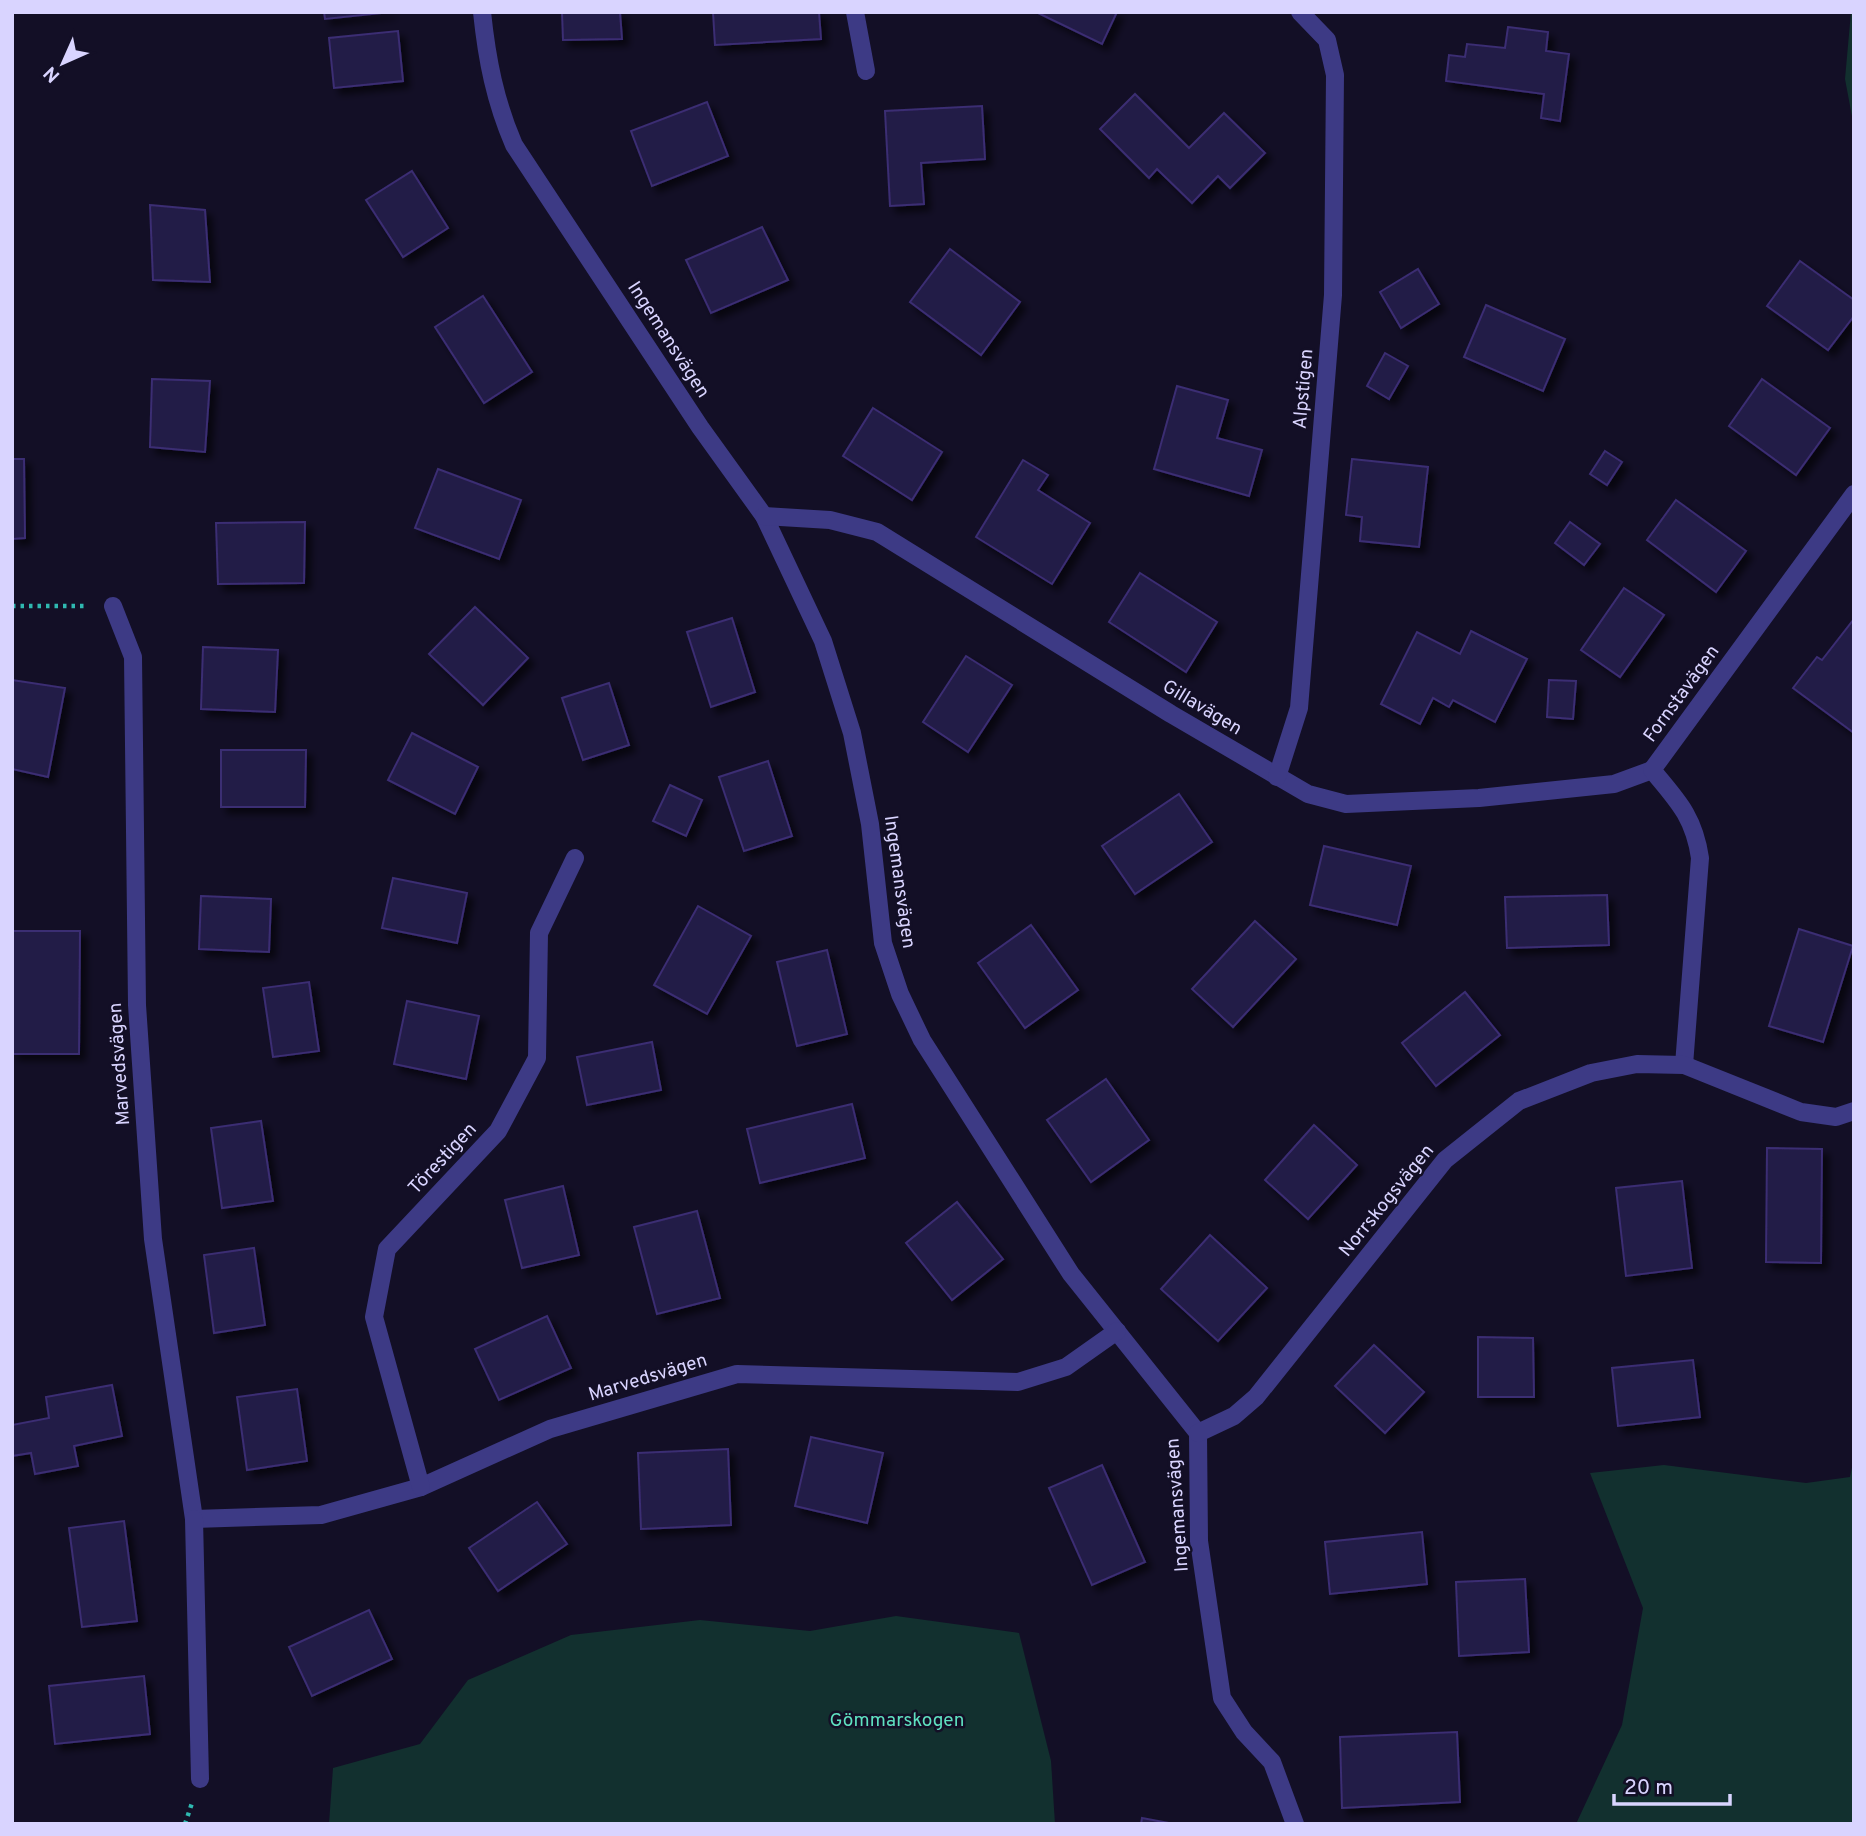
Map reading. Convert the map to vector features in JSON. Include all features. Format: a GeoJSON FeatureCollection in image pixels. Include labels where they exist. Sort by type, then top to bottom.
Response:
{"type":"FeatureCollection","features":[{"type":"Feature","properties":{"kind":"street","name":"Ingemansvägen"},"geometry":{"type":"LineString","coordinates":[[482,12],[490,77],[498,110],[514,145],[700,427],[764,516],[823,641],[852,733],[870,824],[883,943],[900,994],[922,1040],[1064,1262],[1198,1433],[1199,1541],[1222,1699],[1244,1732],[1272,1762],[1295,1824]]}},
{"type":"Feature","properties":{"kind":"street"},"geometry":{"type":"LineString","coordinates":[[855,12],[866,71]]}},
{"type":"Feature","properties":{"kind":"street","name":"Alpstigen"},"geometry":{"type":"LineString","coordinates":[[1277,778],[1299,708],[1333,295],[1335,75],[1327,40],[1300,12]]}},
{"type":"Feature","properties":{"kind":"street","name":"Fornstavägen"},"geometry":{"type":"LineString","coordinates":[[1684,1065],[1700,858],[1696,831],[1681,804],[1652,770],[1854,494]]}},
{"type":"Feature","properties":{"kind":"street","name":"Gillavägen"},"geometry":{"type":"LineString","coordinates":[[764,516],[830,520],[877,532],[1277,778],[1308,794],[1346,804],[1479,797],[1614,784],[1652,770]]}},
{"type":"Feature","properties":{"kind":"street","name":"Marvedsvägen"},"geometry":{"type":"LineString","coordinates":[[113,606],[133,657],[137,1005],[152,1225],[194,1519],[200,1779]]}},
{"type":"Feature","properties":{"kind":"street","name":"Törestigen"},"geometry":{"type":"LineString","coordinates":[[421,1487],[374,1317],[387,1249],[498,1131],[537,1058],[539,933],[575,858]]}},
{"type":"Feature","properties":{"kind":"street","name":"Norrskogsvägen"},"geometry":{"type":"LineString","coordinates":[[1198,1433],[1234,1416],[1256,1397],[1445,1160],[1520,1101],[1591,1073],[1637,1064],[1684,1065],[1801,1112],[1836,1116],[1854,1111]]}},
{"type":"Feature","properties":{"kind":"street","name":"Marvedsvägen"},"geometry":{"type":"LineString","coordinates":[[194,1519],[321,1515],[421,1487],[550,1429],[737,1374],[1018,1382],[1066,1367],[1117,1331]]}},
{"type":"Feature","properties":{"kind":"path"},"geometry":{"type":"LineString","coordinates":[[12,606],[113,606]]}},
{"type":"Feature","properties":{"kind":"green space"},"geometry":{"type":"Polygon","coordinates":[[[1851,12],[1854,12],[1854,127],[1845,79],[1851,12]]]}},
{"type":"Feature","properties":{"kind":"green space"},"geometry":{"type":"Polygon","coordinates":[[[1854,1458],[1854,1824],[1576,1824],[1622,1725],[1643,1608],[1590,1473],[1664,1465],[1806,1483],[1850,1477],[1854,1458]]]}},
{"type":"Feature","properties":{"kind":"green space","name":"Gömmarskogen"},"geometry":{"type":"Polygon","coordinates":[[[896,1616],[1019,1633],[1051,1761],[1055,1824],[329,1824],[333,1768],[420,1744],[468,1680],[571,1635],[700,1620],[810,1631],[896,1616]]]}},
{"type":"Feature","properties":{"kind":"building"},"geometry":{"type":"Polygon","coordinates":[[[324,12],[391,12],[325,19],[324,12]]]}},
{"type":"Feature","properties":{"kind":"building"},"geometry":{"type":"Polygon","coordinates":[[[562,12],[620,12],[622,39],[563,40],[562,12]]]}},
{"type":"Feature","properties":{"kind":"building"},"geometry":{"type":"Polygon","coordinates":[[[713,12],[819,12],[821,39],[715,45],[713,12]]]}},
{"type":"Feature","properties":{"kind":"building"},"geometry":{"type":"Polygon","coordinates":[[[1036,12],[1117,12],[1102,44],[1036,12]]]}},
{"type":"Feature","properties":{"kind":"building"},"geometry":{"type":"Polygon","coordinates":[[[1508,27],[1548,32],[1546,51],[1569,54],[1560,121],[1541,118],[1544,94],[1446,81],[1449,55],[1465,57],[1467,44],[1505,48],[1508,27]]]}},
{"type":"Feature","properties":{"kind":"building"},"geometry":{"type":"Polygon","coordinates":[[[398,31],[403,81],[334,88],[329,38],[398,31]]]}},
{"type":"Feature","properties":{"kind":"building"},"geometry":{"type":"Polygon","coordinates":[[[1135,94],[1189,148],[1224,113],[1265,153],[1230,188],[1218,176],[1192,203],[1157,169],[1149,178],[1100,129],[1135,94]]]}},
{"type":"Feature","properties":{"kind":"building"},"geometry":{"type":"Polygon","coordinates":[[[707,102],[728,156],[652,186],[631,131],[707,102]]]}},
{"type":"Feature","properties":{"kind":"building"},"geometry":{"type":"Polygon","coordinates":[[[982,106],[985,159],[921,163],[924,204],[890,206],[885,111],[982,106]]]}},
{"type":"Feature","properties":{"kind":"building"},"geometry":{"type":"Polygon","coordinates":[[[412,171],[448,228],[403,257],[366,200],[412,171]]]}},
{"type":"Feature","properties":{"kind":"building"},"geometry":{"type":"Polygon","coordinates":[[[150,205],[205,210],[210,282],[153,280],[150,205]]]}},
{"type":"Feature","properties":{"kind":"building"},"geometry":{"type":"Polygon","coordinates":[[[762,227],[788,280],[711,313],[686,260],[762,227]]]}},
{"type":"Feature","properties":{"kind":"building"},"geometry":{"type":"Polygon","coordinates":[[[950,249],[1020,302],[981,355],[910,302],[950,249]]]}},
{"type":"Feature","properties":{"kind":"building"},"geometry":{"type":"Polygon","coordinates":[[[1800,261],[1854,300],[1854,316],[1828,350],[1767,306],[1800,261]]]}},
{"type":"Feature","properties":{"kind":"building"},"geometry":{"type":"Polygon","coordinates":[[[1418,269],[1439,304],[1401,328],[1380,292],[1418,269]]]}},
{"type":"Feature","properties":{"kind":"building"},"geometry":{"type":"Polygon","coordinates":[[[483,296],[532,372],[484,403],[435,327],[483,296]]]}},
{"type":"Feature","properties":{"kind":"building"},"geometry":{"type":"Polygon","coordinates":[[[1486,305],[1565,339],[1543,391],[1464,357],[1486,305]]]}},
{"type":"Feature","properties":{"kind":"building"},"geometry":{"type":"Polygon","coordinates":[[[1385,353],[1408,366],[1389,399],[1367,386],[1385,353]]]}},
{"type":"Feature","properties":{"kind":"building"},"geometry":{"type":"Polygon","coordinates":[[[152,379],[210,381],[205,452],[150,447],[152,379]]]}},
{"type":"Feature","properties":{"kind":"building"},"geometry":{"type":"Polygon","coordinates":[[[1762,379],[1830,428],[1796,475],[1729,426],[1762,379]]]}},
{"type":"Feature","properties":{"kind":"building"},"geometry":{"type":"Polygon","coordinates":[[[1177,386],[1228,400],[1217,438],[1262,450],[1249,496],[1154,469],[1177,386]]]}},
{"type":"Feature","properties":{"kind":"building"},"geometry":{"type":"Polygon","coordinates":[[[873,408],[942,452],[912,500],[843,456],[873,408]]]}},
{"type":"Feature","properties":{"kind":"building"},"geometry":{"type":"Polygon","coordinates":[[[1605,451],[1622,462],[1607,485],[1590,474],[1605,451]]]}},
{"type":"Feature","properties":{"kind":"building"},"geometry":{"type":"Polygon","coordinates":[[[12,459],[24,459],[25,538],[12,539],[12,459]]]}},
{"type":"Feature","properties":{"kind":"building"},"geometry":{"type":"Polygon","coordinates":[[[1352,459],[1428,467],[1419,547],[1360,541],[1362,517],[1346,515],[1352,459]]]}},
{"type":"Feature","properties":{"kind":"building"},"geometry":{"type":"Polygon","coordinates":[[[1023,460],[1048,475],[1038,490],[1090,523],[1052,584],[976,537],[1023,460]]]}},
{"type":"Feature","properties":{"kind":"building"},"geometry":{"type":"Polygon","coordinates":[[[438,469],[521,500],[499,559],[415,528],[438,469]]]}},
{"type":"Feature","properties":{"kind":"building"},"geometry":{"type":"Polygon","coordinates":[[[1676,500],[1746,551],[1716,592],[1647,540],[1676,500]]]}},
{"type":"Feature","properties":{"kind":"building"},"geometry":{"type":"Polygon","coordinates":[[[305,522],[304,583],[218,584],[216,523],[305,522]]]}},
{"type":"Feature","properties":{"kind":"building"},"geometry":{"type":"Polygon","coordinates":[[[1570,522],[1600,544],[1584,565],[1555,543],[1570,522]]]}},
{"type":"Feature","properties":{"kind":"building"},"geometry":{"type":"Polygon","coordinates":[[[1140,573],[1217,622],[1186,672],[1109,622],[1140,573]]]}},
{"type":"Feature","properties":{"kind":"building"},"geometry":{"type":"Polygon","coordinates":[[[1624,588],[1664,615],[1620,677],[1581,650],[1624,588]]]}},
{"type":"Feature","properties":{"kind":"building"},"geometry":{"type":"Polygon","coordinates":[[[475,607],[528,658],[483,705],[429,654],[475,607]]]}},
{"type":"Feature","properties":{"kind":"building"},"geometry":{"type":"Polygon","coordinates":[[[732,618],[755,692],[711,707],[687,632],[732,618]]]}},
{"type":"Feature","properties":{"kind":"building"},"geometry":{"type":"Polygon","coordinates":[[[1854,619],[1854,733],[1793,688],[1817,657],[1822,660],[1854,619]]]}},
{"type":"Feature","properties":{"kind":"building"},"geometry":{"type":"Polygon","coordinates":[[[1471,631],[1527,659],[1495,722],[1453,700],[1449,707],[1433,698],[1420,724],[1381,704],[1417,632],[1460,654],[1471,631]]]}},
{"type":"Feature","properties":{"kind":"building"},"geometry":{"type":"Polygon","coordinates":[[[203,647],[278,650],[275,712],[201,709],[203,647]]]}},
{"type":"Feature","properties":{"kind":"building"},"geometry":{"type":"Polygon","coordinates":[[[966,656],[1012,685],[968,752],[923,722],[966,656]]]}},
{"type":"Feature","properties":{"kind":"building"},"geometry":{"type":"Polygon","coordinates":[[[12,680],[65,688],[48,777],[12,769],[12,680]]]}},
{"type":"Feature","properties":{"kind":"building"},"geometry":{"type":"Polygon","coordinates":[[[1549,680],[1576,681],[1573,719],[1547,717],[1549,680]]]}},
{"type":"Feature","properties":{"kind":"building"},"geometry":{"type":"Polygon","coordinates":[[[609,683],[629,745],[583,760],[562,698],[609,683]]]}},
{"type":"Feature","properties":{"kind":"building"},"geometry":{"type":"Polygon","coordinates":[[[412,733],[478,767],[455,814],[388,780],[412,733]]]}},
{"type":"Feature","properties":{"kind":"building"},"geometry":{"type":"Polygon","coordinates":[[[221,750],[306,750],[305,807],[221,807],[221,750]]]}},
{"type":"Feature","properties":{"kind":"building"},"geometry":{"type":"Polygon","coordinates":[[[768,761],[792,836],[744,851],[719,777],[768,761]]]}},
{"type":"Feature","properties":{"kind":"building"},"geometry":{"type":"Polygon","coordinates":[[[670,785],[702,800],[686,836],[653,821],[670,785]]]}},
{"type":"Feature","properties":{"kind":"building"},"geometry":{"type":"Polygon","coordinates":[[[1179,794],[1212,842],[1135,894],[1102,846],[1179,794]]]}},
{"type":"Feature","properties":{"kind":"building"},"geometry":{"type":"Polygon","coordinates":[[[1324,846],[1411,866],[1397,925],[1310,905],[1324,846]]]}},
{"type":"Feature","properties":{"kind":"building"},"geometry":{"type":"Polygon","coordinates":[[[393,878],[467,893],[457,943],[382,928],[393,878]]]}},
{"type":"Feature","properties":{"kind":"building"},"geometry":{"type":"Polygon","coordinates":[[[1607,895],[1609,945],[1507,948],[1505,897],[1607,895]]]}},
{"type":"Feature","properties":{"kind":"building"},"geometry":{"type":"Polygon","coordinates":[[[201,896],[271,899],[269,952],[199,949],[201,896]]]}},
{"type":"Feature","properties":{"kind":"building"},"geometry":{"type":"Polygon","coordinates":[[[698,906],[751,936],[707,1014],[654,985],[698,906]]]}},
{"type":"Feature","properties":{"kind":"building"},"geometry":{"type":"Polygon","coordinates":[[[1255,921],[1296,959],[1233,1027],[1192,989],[1255,921]]]}},
{"type":"Feature","properties":{"kind":"building"},"geometry":{"type":"Polygon","coordinates":[[[1031,925],[1078,990],[1025,1028],[978,963],[1031,925]]]}},
{"type":"Feature","properties":{"kind":"building"},"geometry":{"type":"Polygon","coordinates":[[[1799,929],[1853,946],[1823,1042],[1769,1026],[1799,929]]]}},
{"type":"Feature","properties":{"kind":"building"},"geometry":{"type":"Polygon","coordinates":[[[13,931],[80,931],[79,1054],[12,1054],[13,931]]]}},
{"type":"Feature","properties":{"kind":"building"},"geometry":{"type":"Polygon","coordinates":[[[827,950],[847,1034],[797,1046],[777,962],[827,950]]]}},
{"type":"Feature","properties":{"kind":"building"},"geometry":{"type":"Polygon","coordinates":[[[309,982],[319,1051],[273,1057],[263,988],[309,982]]]}},
{"type":"Feature","properties":{"kind":"building"},"geometry":{"type":"Polygon","coordinates":[[[1465,992],[1500,1035],[1436,1086],[1402,1043],[1465,992]]]}},
{"type":"Feature","properties":{"kind":"building"},"geometry":{"type":"Polygon","coordinates":[[[407,1001],[479,1016],[466,1079],[394,1064],[407,1001]]]}},
{"type":"Feature","properties":{"kind":"building"},"geometry":{"type":"Polygon","coordinates":[[[652,1042],[661,1090],[587,1105],[577,1057],[652,1042]]]}},
{"type":"Feature","properties":{"kind":"building"},"geometry":{"type":"Polygon","coordinates":[[[1106,1079],[1149,1140],[1091,1182],[1047,1120],[1106,1079]]]}},
{"type":"Feature","properties":{"kind":"building"},"geometry":{"type":"Polygon","coordinates":[[[852,1104],[865,1158],[760,1183],[747,1129],[852,1104]]]}},
{"type":"Feature","properties":{"kind":"building"},"geometry":{"type":"Polygon","coordinates":[[[261,1121],[273,1201],[222,1208],[211,1128],[261,1121]]]}},
{"type":"Feature","properties":{"kind":"building"},"geometry":{"type":"Polygon","coordinates":[[[1314,1125],[1357,1165],[1308,1219],[1265,1180],[1314,1125]]]}},
{"type":"Feature","properties":{"kind":"building"},"geometry":{"type":"Polygon","coordinates":[[[1767,1148],[1822,1149],[1821,1263],[1766,1262],[1767,1148]]]}},
{"type":"Feature","properties":{"kind":"building"},"geometry":{"type":"Polygon","coordinates":[[[1682,1181],[1692,1268],[1626,1276],[1616,1188],[1682,1181]]]}},
{"type":"Feature","properties":{"kind":"building"},"geometry":{"type":"Polygon","coordinates":[[[563,1186],[579,1255],[522,1268],[505,1200],[563,1186]]]}},
{"type":"Feature","properties":{"kind":"building"},"geometry":{"type":"Polygon","coordinates":[[[957,1202],[1003,1259],[952,1300],[906,1243],[957,1202]]]}},
{"type":"Feature","properties":{"kind":"building"},"geometry":{"type":"Polygon","coordinates":[[[697,1211],[720,1298],[657,1314],[634,1227],[697,1211]]]}},
{"type":"Feature","properties":{"kind":"building"},"geometry":{"type":"Polygon","coordinates":[[[1210,1235],[1267,1288],[1218,1341],[1161,1289],[1210,1235]]]}},
{"type":"Feature","properties":{"kind":"building"},"geometry":{"type":"Polygon","coordinates":[[[254,1248],[265,1325],[214,1333],[204,1255],[254,1248]]]}},
{"type":"Feature","properties":{"kind":"building"},"geometry":{"type":"Polygon","coordinates":[[[547,1316],[571,1368],[499,1400],[475,1349],[547,1316]]]}},
{"type":"Feature","properties":{"kind":"building"},"geometry":{"type":"Polygon","coordinates":[[[1478,1337],[1533,1338],[1534,1397],[1478,1397],[1478,1337]]]}},
{"type":"Feature","properties":{"kind":"building"},"geometry":{"type":"Polygon","coordinates":[[[1374,1345],[1424,1392],[1385,1433],[1335,1386],[1374,1345]]]}},
{"type":"Feature","properties":{"kind":"building"},"geometry":{"type":"Polygon","coordinates":[[[1693,1360],[1700,1417],[1618,1426],[1612,1368],[1693,1360]]]}},
{"type":"Feature","properties":{"kind":"building"},"geometry":{"type":"Polygon","coordinates":[[[112,1385],[122,1436],[74,1446],[78,1466],[35,1474],[31,1453],[12,1456],[12,1425],[49,1418],[46,1397],[112,1385]]]}},
{"type":"Feature","properties":{"kind":"building"},"geometry":{"type":"Polygon","coordinates":[[[297,1389],[307,1461],[247,1470],[237,1397],[297,1389]]]}},
{"type":"Feature","properties":{"kind":"building"},"geometry":{"type":"Polygon","coordinates":[[[811,1437],[883,1453],[867,1523],[795,1506],[811,1437]]]}},
{"type":"Feature","properties":{"kind":"building"},"geometry":{"type":"Polygon","coordinates":[[[728,1449],[731,1525],[641,1529],[638,1453],[728,1449]]]}},
{"type":"Feature","properties":{"kind":"building"},"geometry":{"type":"Polygon","coordinates":[[[1102,1465],[1145,1562],[1092,1585],[1049,1488],[1102,1465]]]}},
{"type":"Feature","properties":{"kind":"building"},"geometry":{"type":"Polygon","coordinates":[[[537,1502],[567,1544],[498,1591],[469,1548],[537,1502]]]}},
{"type":"Feature","properties":{"kind":"building"},"geometry":{"type":"Polygon","coordinates":[[[124,1521],[137,1621],[82,1627],[69,1528],[124,1521]]]}},
{"type":"Feature","properties":{"kind":"building"},"geometry":{"type":"Polygon","coordinates":[[[1422,1532],[1427,1584],[1330,1594],[1325,1542],[1422,1532]]]}},
{"type":"Feature","properties":{"kind":"building"},"geometry":{"type":"Polygon","coordinates":[[[1525,1579],[1529,1652],[1459,1656],[1456,1582],[1525,1579]]]}},
{"type":"Feature","properties":{"kind":"building"},"geometry":{"type":"Polygon","coordinates":[[[369,1610],[392,1659],[312,1696],[289,1647],[369,1610]]]}},
{"type":"Feature","properties":{"kind":"building"},"geometry":{"type":"Polygon","coordinates":[[[144,1676],[150,1734],[55,1744],[49,1686],[144,1676]]]}},
{"type":"Feature","properties":{"kind":"building"},"geometry":{"type":"Polygon","coordinates":[[[1457,1732],[1460,1802],[1342,1808],[1340,1737],[1457,1732]]]}},
{"type":"Feature","properties":{"kind":"building"},"geometry":{"type":"Polygon","coordinates":[[[1142,1818],[1174,1824],[1141,1824],[1142,1818]]]}}]}
